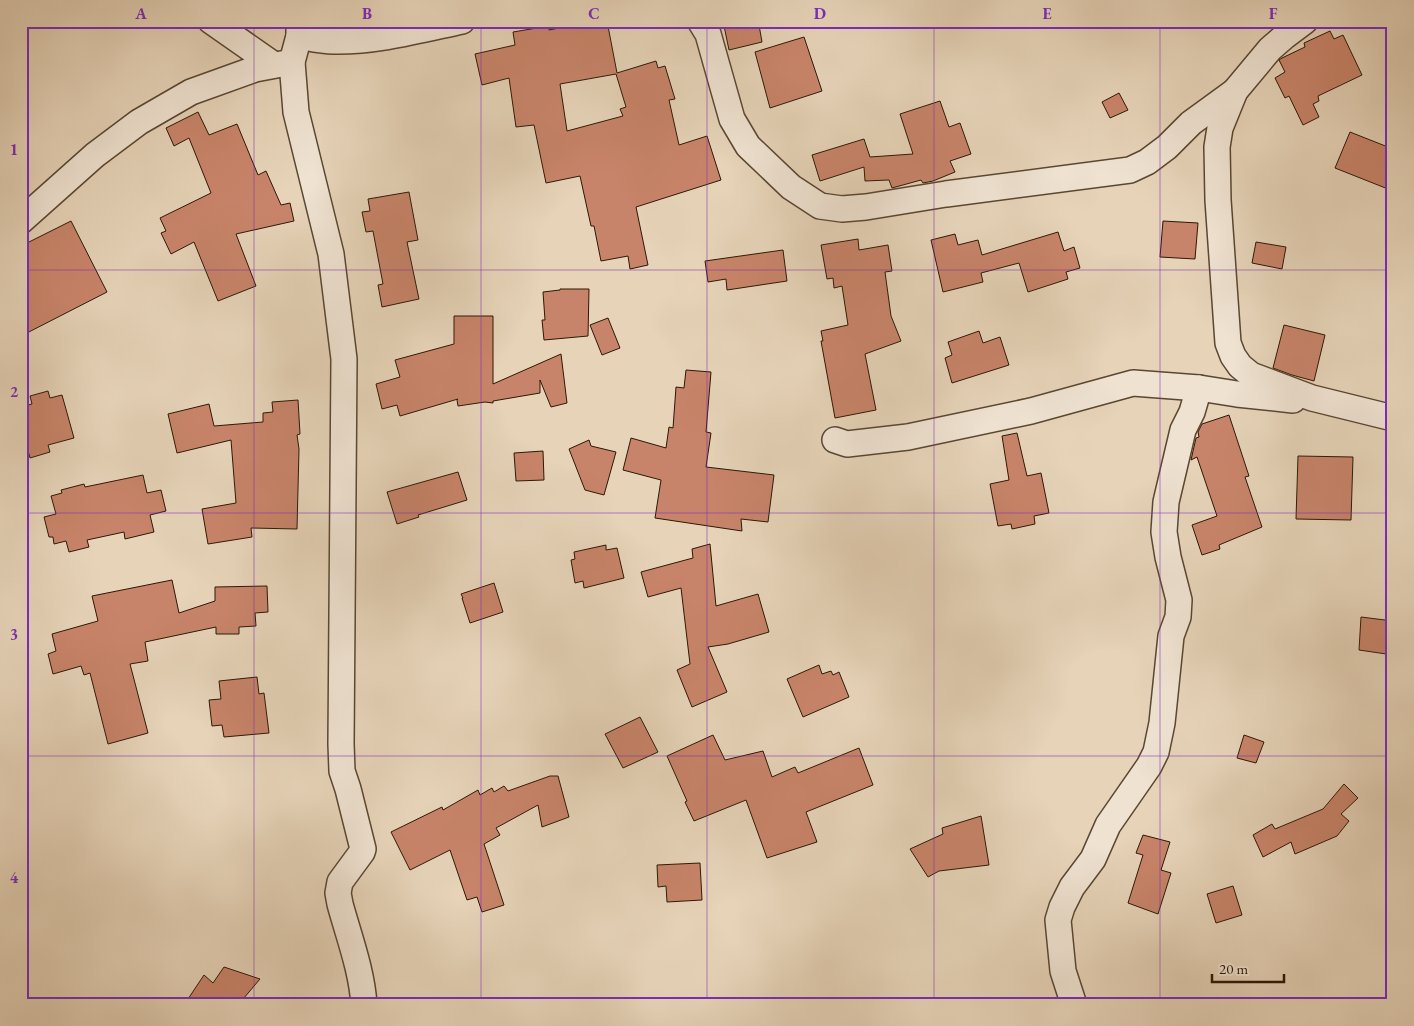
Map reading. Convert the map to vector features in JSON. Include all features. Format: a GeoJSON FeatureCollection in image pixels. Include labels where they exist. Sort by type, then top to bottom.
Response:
{"type":"FeatureCollection","features":[{"type":"Feature","properties":{"kind":"street"},"geometry":{"type":"LineString","coordinates":[[212,21],[283,64]]}},
{"type":"Feature","properties":{"kind":"street"},"geometry":{"type":"LineString","coordinates":[[364,1005],[360,976],[338,893],[341,879],[363,848],[342,771],[344,359],[331,254],[283,64],[299,29],[332,41],[357,40],[462,21]]}},
{"type":"Feature","properties":{"kind":"street"},"geometry":{"type":"LineString","coordinates":[[700,21],[708,34],[732,119],[748,146],[790,187],[820,206],[842,209],[1130,170],[1147,162],[1167,147],[1191,123],[1235,91],[1270,49],[1305,21]]}},
{"type":"Feature","properties":{"kind":"street"},"geometry":{"type":"LineString","coordinates":[[21,221],[95,155],[139,122],[191,92],[255,69],[283,64]]}},
{"type":"Feature","properties":{"kind":"street"},"geometry":{"type":"LineString","coordinates":[[1235,91],[1220,128],[1217,147],[1218,200],[1228,343],[1232,356],[1251,375],[1312,398],[1393,418]]}},
{"type":"Feature","properties":{"kind":"street"},"geometry":{"type":"LineString","coordinates":[[835,440],[847,444],[908,437],[1031,410],[1133,383],[1199,388],[1333,404]]}},
{"type":"Feature","properties":{"kind":"street"},"geometry":{"type":"LineString","coordinates":[[1074,1005],[1063,971],[1058,920],[1062,907],[1072,888],[1093,859],[1108,825],[1149,766],[1156,752],[1162,723],[1171,636],[1178,617],[1179,600],[1164,532],[1166,502],[1183,430],[1192,412],[1199,388]]}},
{"type":"Feature","properties":{"kind":"building"},"geometry":{"type":"Polygon","coordinates":[[[594,21],[607,21],[617,73],[656,61],[658,68],[665,66],[675,99],[669,100],[679,145],[707,136],[721,180],[636,207],[648,265],[630,269],[628,256],[601,261],[594,226],[591,226],[580,176],[546,183],[534,125],[516,127],[509,78],[482,85],[475,54],[515,45],[513,32],[549,26],[549,30],[594,21]],[[616,74],[560,84],[567,131],[623,116],[620,109],[626,107],[616,74]]]}},
{"type":"Feature","properties":{"kind":"building"},"geometry":{"type":"Polygon","coordinates":[[[723,21],[743,21],[744,28],[759,25],[762,42],[729,50],[723,21]]]}},
{"type":"Feature","properties":{"kind":"building"},"geometry":{"type":"Polygon","coordinates":[[[1330,31],[1334,39],[1343,35],[1362,75],[1318,96],[1319,101],[1313,104],[1319,117],[1303,125],[1289,96],[1285,98],[1275,78],[1285,72],[1279,60],[1305,47],[1304,43],[1330,31]]]}},
{"type":"Feature","properties":{"kind":"building"},"geometry":{"type":"Polygon","coordinates":[[[804,37],[822,91],[770,108],[755,52],[804,37]]]}},
{"type":"Feature","properties":{"kind":"building"},"geometry":{"type":"Polygon","coordinates":[[[1119,93],[1128,110],[1110,118],[1102,102],[1119,93]]]}},
{"type":"Feature","properties":{"kind":"building"},"geometry":{"type":"Polygon","coordinates":[[[940,101],[949,127],[960,123],[971,154],[950,161],[955,172],[933,181],[923,183],[921,180],[892,188],[889,180],[865,181],[864,167],[820,181],[812,155],[864,139],[870,157],[913,154],[900,114],[940,101]]]}},
{"type":"Feature","properties":{"kind":"building"},"geometry":{"type":"Polygon","coordinates":[[[198,112],[209,135],[237,124],[258,175],[266,171],[281,205],[290,203],[294,221],[236,234],[256,286],[218,301],[194,242],[171,254],[161,233],[166,231],[160,218],[211,193],[189,138],[174,146],[166,128],[198,112]]]}},
{"type":"Feature","properties":{"kind":"building"},"geometry":{"type":"Polygon","coordinates":[[[1350,132],[1393,149],[1393,191],[1335,168],[1350,132]]]}},
{"type":"Feature","properties":{"kind":"building"},"geometry":{"type":"Polygon","coordinates":[[[409,192],[418,240],[407,242],[419,299],[382,307],[378,285],[383,284],[373,231],[366,232],[362,212],[370,211],[368,199],[409,192]]]}},
{"type":"Feature","properties":{"kind":"building"},"geometry":{"type":"Polygon","coordinates":[[[71,221],[107,292],[21,336],[21,246],[71,221]]]}},
{"type":"Feature","properties":{"kind":"building"},"geometry":{"type":"Polygon","coordinates":[[[1163,221],[1198,223],[1195,259],[1160,257],[1163,221]]]}},
{"type":"Feature","properties":{"kind":"building"},"geometry":{"type":"Polygon","coordinates":[[[1058,232],[1064,251],[1074,247],[1080,268],[1066,272],[1068,279],[1028,292],[1019,263],[981,273],[983,282],[943,292],[931,240],[955,234],[958,245],[978,240],[982,255],[1058,232]]]}},
{"type":"Feature","properties":{"kind":"building"},"geometry":{"type":"Polygon","coordinates":[[[858,239],[859,250],[888,245],[892,271],[885,272],[891,316],[901,341],[865,354],[876,410],[835,418],[821,341],[823,341],[821,331],[848,325],[842,286],[834,288],[833,278],[827,279],[821,245],[858,239]]]}},
{"type":"Feature","properties":{"kind":"building"},"geometry":{"type":"Polygon","coordinates":[[[1256,242],[1286,247],[1282,269],[1252,263],[1256,242]]]}},
{"type":"Feature","properties":{"kind":"building"},"geometry":{"type":"Polygon","coordinates":[[[783,250],[787,281],[727,290],[726,279],[708,282],[705,261],[783,250]]]}},
{"type":"Feature","properties":{"kind":"building"},"geometry":{"type":"Polygon","coordinates":[[[560,289],[589,289],[588,336],[544,340],[542,320],[545,320],[543,292],[560,289]]]}},
{"type":"Feature","properties":{"kind":"building"},"geometry":{"type":"Polygon","coordinates":[[[454,316],[493,316],[493,384],[561,354],[567,403],[551,407],[540,380],[540,393],[493,401],[493,403],[485,402],[458,406],[458,399],[400,416],[397,405],[382,409],[376,384],[400,377],[395,360],[454,344],[454,316]]]}},
{"type":"Feature","properties":{"kind":"building"},"geometry":{"type":"Polygon","coordinates":[[[608,318],[620,348],[602,355],[590,325],[608,318]]]}},
{"type":"Feature","properties":{"kind":"building"},"geometry":{"type":"Polygon","coordinates":[[[1284,325],[1325,335],[1314,381],[1273,368],[1284,325]]]}},
{"type":"Feature","properties":{"kind":"building"},"geometry":{"type":"Polygon","coordinates":[[[979,331],[983,343],[1000,337],[1009,365],[952,383],[945,358],[952,355],[948,342],[979,331]]]}},
{"type":"Feature","properties":{"kind":"building"},"geometry":{"type":"Polygon","coordinates":[[[686,370],[711,372],[706,432],[711,433],[706,467],[774,475],[768,522],[741,519],[742,531],[655,518],[661,480],[623,470],[631,438],[666,448],[669,427],[673,428],[676,387],[684,388],[686,370]]]}},
{"type":"Feature","properties":{"kind":"building"},"geometry":{"type":"Polygon","coordinates":[[[48,391],[50,398],[62,395],[74,438],[48,445],[50,452],[30,458],[21,425],[21,407],[32,404],[30,396],[48,391]]]}},
{"type":"Feature","properties":{"kind":"building"},"geometry":{"type":"Polygon","coordinates":[[[298,400],[300,434],[297,435],[299,449],[297,529],[251,528],[252,537],[208,544],[202,509],[236,503],[231,440],[177,453],[168,414],[209,404],[214,426],[263,422],[263,413],[273,412],[272,402],[298,400]]]}},
{"type":"Feature","properties":{"kind":"building"},"geometry":{"type":"Polygon","coordinates":[[[1229,415],[1249,476],[1245,477],[1262,527],[1219,545],[1220,549],[1202,555],[1192,525],[1217,516],[1197,457],[1191,460],[1196,438],[1199,437],[1198,432],[1202,424],[1229,415]]]}},
{"type":"Feature","properties":{"kind":"building"},"geometry":{"type":"Polygon","coordinates":[[[1017,433],[1027,476],[1041,473],[1049,513],[1034,516],[1035,524],[1012,529],[1011,524],[998,526],[990,484],[1009,480],[1002,436],[1017,433]]]}},
{"type":"Feature","properties":{"kind":"building"},"geometry":{"type":"Polygon","coordinates":[[[589,440],[591,446],[616,452],[604,495],[585,490],[569,449],[589,440]]]}},
{"type":"Feature","properties":{"kind":"building"},"geometry":{"type":"Polygon","coordinates":[[[543,451],[544,480],[516,481],[514,453],[543,451]]]}},
{"type":"Feature","properties":{"kind":"building"},"geometry":{"type":"Polygon","coordinates":[[[1298,456],[1353,457],[1351,520],[1296,519],[1298,456]]]}},
{"type":"Feature","properties":{"kind":"building"},"geometry":{"type":"Polygon","coordinates":[[[458,472],[467,500],[418,515],[419,517],[397,524],[387,492],[458,472]]]}},
{"type":"Feature","properties":{"kind":"building"},"geometry":{"type":"Polygon","coordinates":[[[143,475],[147,493],[161,490],[166,511],[150,515],[154,532],[125,539],[124,532],[87,540],[89,547],[69,552],[66,541],[54,544],[53,537],[49,537],[44,517],[56,514],[51,496],[62,493],[61,490],[84,484],[85,487],[143,475]]]}},
{"type":"Feature","properties":{"kind":"building"},"geometry":{"type":"Polygon","coordinates":[[[710,544],[716,606],[758,594],[769,632],[728,644],[708,647],[727,692],[692,707],[677,670],[690,664],[681,588],[648,597],[641,572],[693,558],[692,549],[710,544]]]}},
{"type":"Feature","properties":{"kind":"building"},"geometry":{"type":"Polygon","coordinates":[[[606,545],[606,550],[617,548],[624,578],[584,588],[583,581],[575,583],[571,560],[575,559],[574,552],[606,545]]]}},
{"type":"Feature","properties":{"kind":"building"},"geometry":{"type":"Polygon","coordinates":[[[172,580],[179,613],[215,601],[215,587],[267,586],[268,612],[255,613],[256,626],[239,627],[239,634],[216,634],[216,627],[145,642],[148,661],[130,664],[148,733],[108,744],[90,673],[84,675],[81,666],[53,674],[48,654],[56,651],[52,634],[98,621],[92,596],[172,580]]]}},
{"type":"Feature","properties":{"kind":"building"},"geometry":{"type":"Polygon","coordinates":[[[494,583],[503,612],[470,623],[461,594],[494,583]]]}},
{"type":"Feature","properties":{"kind":"building"},"geometry":{"type":"Polygon","coordinates":[[[1361,617],[1393,621],[1393,655],[1359,650],[1361,617]]]}},
{"type":"Feature","properties":{"kind":"building"},"geometry":{"type":"Polygon","coordinates":[[[819,665],[822,674],[831,671],[833,675],[839,672],[849,697],[803,717],[787,679],[819,665]]]}},
{"type":"Feature","properties":{"kind":"building"},"geometry":{"type":"Polygon","coordinates":[[[257,677],[259,694],[264,693],[269,733],[224,737],[222,725],[212,726],[209,700],[221,699],[219,681],[257,677]]]}},
{"type":"Feature","properties":{"kind":"building"},"geometry":{"type":"Polygon","coordinates":[[[640,717],[658,752],[623,768],[605,734],[640,717]]]}},
{"type":"Feature","properties":{"kind":"building"},"geometry":{"type":"Polygon","coordinates":[[[713,735],[725,760],[763,751],[772,777],[795,767],[798,773],[859,748],[873,785],[806,812],[817,842],[767,858],[746,800],[694,821],[685,802],[687,801],[667,756],[713,735]]]}},
{"type":"Feature","properties":{"kind":"building"},"geometry":{"type":"Polygon","coordinates":[[[1244,735],[1264,742],[1256,763],[1237,758],[1244,735]]]}},
{"type":"Feature","properties":{"kind":"building"},"geometry":{"type":"Polygon","coordinates":[[[550,776],[558,776],[569,817],[542,827],[538,805],[496,828],[500,835],[484,844],[504,905],[482,912],[477,897],[467,900],[450,850],[410,870],[391,832],[442,807],[443,810],[478,790],[480,795],[492,788],[494,792],[504,786],[508,791],[550,776]]]}},
{"type":"Feature","properties":{"kind":"building"},"geometry":{"type":"Polygon","coordinates":[[[1344,784],[1358,798],[1341,814],[1349,821],[1337,836],[1295,854],[1291,842],[1263,857],[1253,835],[1272,824],[1275,829],[1323,809],[1344,784]]]}},
{"type":"Feature","properties":{"kind":"building"},"geometry":{"type":"Polygon","coordinates":[[[981,816],[989,865],[939,871],[928,877],[910,849],[943,834],[942,828],[981,816]]]}},
{"type":"Feature","properties":{"kind":"building"},"geometry":{"type":"Polygon","coordinates":[[[1143,835],[1170,842],[1161,870],[1171,873],[1158,914],[1128,903],[1143,855],[1136,853],[1143,835]]]}},
{"type":"Feature","properties":{"kind":"building"},"geometry":{"type":"Polygon","coordinates":[[[700,863],[702,900],[667,902],[666,886],[658,887],[657,865],[700,863]]]}},
{"type":"Feature","properties":{"kind":"building"},"geometry":{"type":"Polygon","coordinates":[[[1233,886],[1242,915],[1216,923],[1207,894],[1233,886]]]}},
{"type":"Feature","properties":{"kind":"building"},"geometry":{"type":"Polygon","coordinates":[[[224,967],[260,979],[238,1005],[184,1005],[204,975],[213,983],[224,967]]]}}]}
